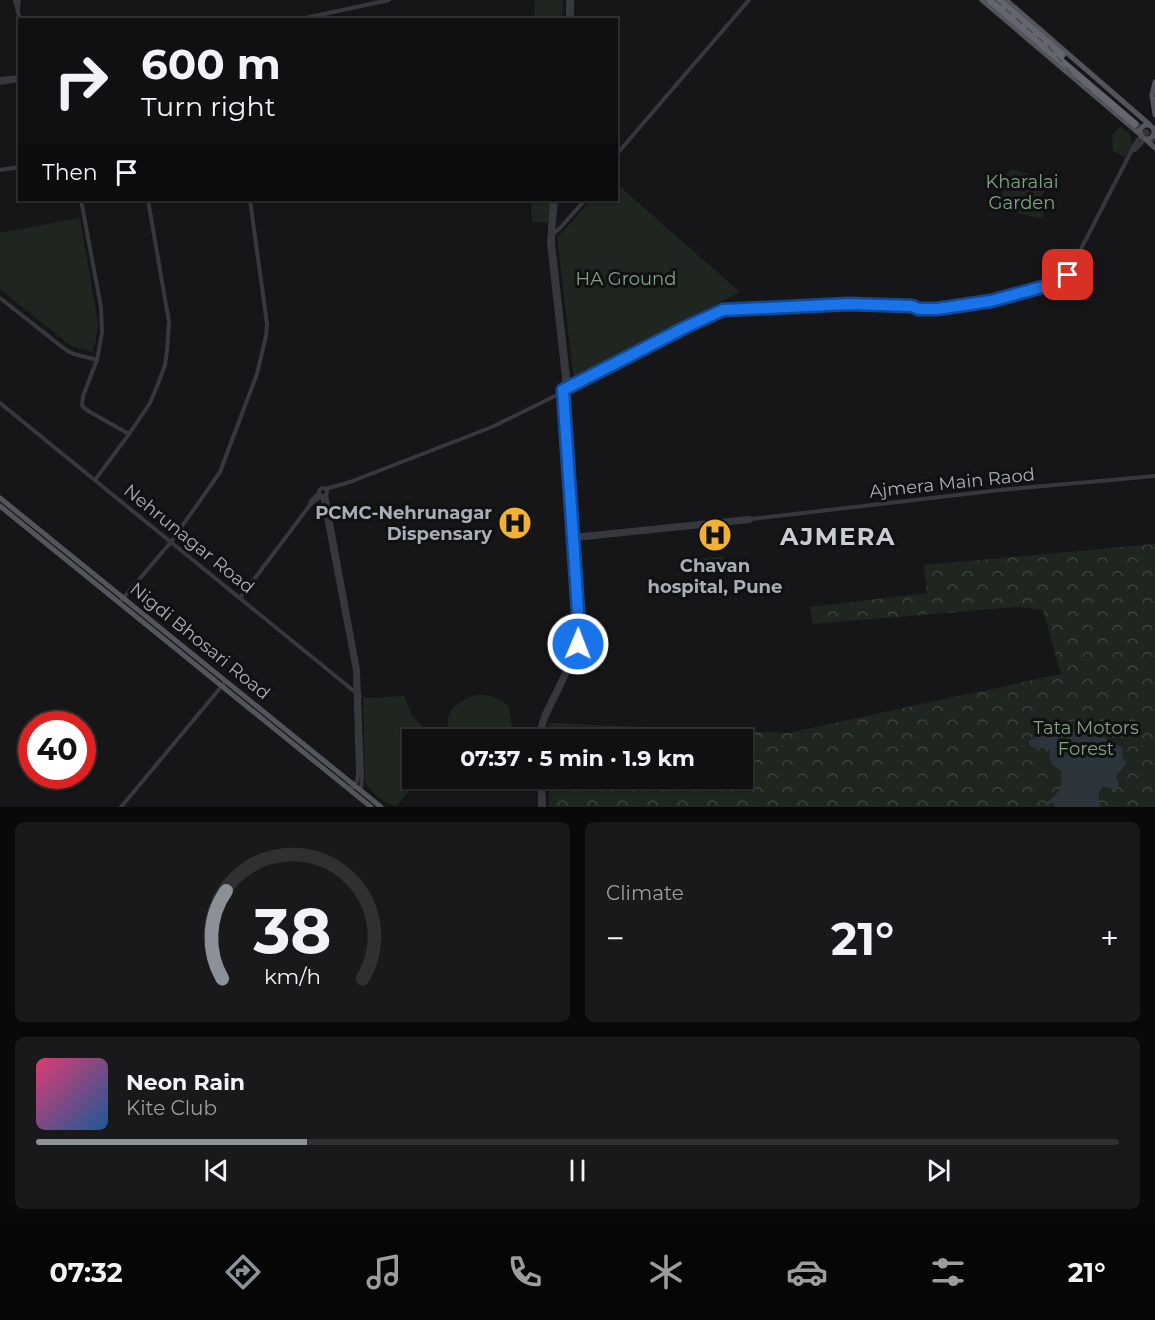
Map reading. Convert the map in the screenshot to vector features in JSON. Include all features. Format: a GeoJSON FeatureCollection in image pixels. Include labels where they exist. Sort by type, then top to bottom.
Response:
{"type":"FeatureCollection","features":[{"type":"Feature","properties":{"kind":"highway"},"geometry":{"type":"LineString","coordinates":[[990,0],[1137,123],[998,0]]}},
{"type":"Feature","properties":{"kind":"highway"},"geometry":{"type":"LineString","coordinates":[[1044,40],[1059,47]]}},
{"type":"Feature","properties":{"kind":"highway"},"geometry":{"type":"LineString","coordinates":[[1047,49],[1061,67]]}},
{"type":"Feature","properties":{"kind":"main road"},"geometry":{"type":"LineString","coordinates":[[982,0],[1155,147]]}},
{"type":"Feature","properties":{"kind":"main road"},"geometry":{"type":"LineString","coordinates":[[1006,0],[1153,127]]}},
{"type":"Feature","properties":{"kind":"main road"},"geometry":{"type":"LineString","coordinates":[[1153,127],[1145,125],[1142,127],[1140,131],[1143,137],[1149,139],[1155,133],[1152,95],[1155,82]]}},
{"type":"Feature","properties":{"kind":"main road","name":"Nigdi Bhosari Road"},"geometry":{"type":"LineString","coordinates":[[0,498],[121,600],[360,794],[367,804],[381,807]]}},
{"type":"Feature","properties":{"kind":"main road","name":"Nigdi Bhosari Road"},"geometry":{"type":"LineString","coordinates":[[0,506],[121,600]]}},
{"type":"Feature","properties":{"kind":"main road"},"geometry":{"type":"LineString","coordinates":[[360,794],[367,804]]}},
{"type":"Feature","properties":{"kind":"street"},"geometry":{"type":"LineString","coordinates":[[17,0],[16,7],[20,18]]}},
{"type":"Feature","properties":{"kind":"street"},"geometry":{"type":"LineString","coordinates":[[305,18],[389,0]]}},
{"type":"Feature","properties":{"kind":"street"},"geometry":{"type":"LineString","coordinates":[[570,0],[570,18]]}},
{"type":"Feature","properties":{"kind":"street"},"geometry":{"type":"LineString","coordinates":[[618,153],[749,0]]}},
{"type":"Feature","properties":{"kind":"street"},"geometry":{"type":"LineString","coordinates":[[0,81],[18,79]]}},
{"type":"Feature","properties":{"kind":"street"},"geometry":{"type":"LineString","coordinates":[[240,598],[311,501],[333,486],[492,427],[723,310],[849,304],[939,309],[996,300],[1063,280],[1068,275],[1135,144],[1143,137]]}},
{"type":"Feature","properties":{"kind":"street"},"geometry":{"type":"LineString","coordinates":[[0,170],[18,167]]}},
{"type":"Feature","properties":{"kind":"street"},"geometry":{"type":"LineString","coordinates":[[81,201],[101,311],[102,333],[97,360],[83,396],[82,405],[129,434]]}},
{"type":"Feature","properties":{"kind":"street"},"geometry":{"type":"LineString","coordinates":[[95,480],[150,403],[165,364],[170,332],[148,201]]}},
{"type":"Feature","properties":{"kind":"street"},"geometry":{"type":"LineString","coordinates":[[121,600],[171,542],[220,472],[257,374],[265,343],[267,317],[250,201]]}},
{"type":"Feature","properties":{"kind":"street"},"geometry":{"type":"LineString","coordinates":[[543,729],[577,654],[582,637],[564,392],[568,377],[551,235],[554,201]]}},
{"type":"Feature","properties":{"kind":"street"},"geometry":{"type":"LineString","coordinates":[[551,235],[584,201]]}},
{"type":"Feature","properties":{"kind":"street"},"geometry":{"type":"LineString","coordinates":[[0,298],[66,350],[97,360]]}},
{"type":"Feature","properties":{"kind":"street","name":"Nehrunagar Road"},"geometry":{"type":"LineString","coordinates":[[0,403],[358,694]]}},
{"type":"Feature","properties":{"kind":"street","name":"Ajmera Main Raod"},"geometry":{"type":"LineString","coordinates":[[574,538],[723,525],[752,519],[1000,490],[1155,476]]}},
{"type":"Feature","properties":{"kind":"street"},"geometry":{"type":"LineString","coordinates":[[323,493],[358,694],[362,776],[360,794]]}},
{"type":"Feature","properties":{"kind":"street"},"geometry":{"type":"LineString","coordinates":[[121,807],[224,684]]}},
{"type":"Feature","properties":{"kind":"street"},"geometry":{"type":"LineString","coordinates":[[352,788],[358,775],[358,694]]}},
{"type":"Feature","properties":{"kind":"street"},"geometry":{"type":"LineString","coordinates":[[542,789],[542,807]]}},
{"type":"Feature","properties":{"kind":"green space"},"geometry":{"type":"Polygon","coordinates":[[[535,0],[563,0],[562,18],[534,18],[535,0]]]}},
{"type":"Feature","properties":{"kind":"green space"},"geometry":{"type":"Polygon","coordinates":[[[1120,126],[1130,134],[1132,146],[1125,157],[1113,151],[1112,135],[1120,126]]]}},
{"type":"Feature","properties":{"kind":"green space","name":"Kharalai Garden"},"geometry":{"type":"Polygon","coordinates":[[[1012,169],[1041,178],[1045,186],[1048,186],[1040,198],[1043,205],[1043,217],[1037,218],[1000,208],[1004,176],[1012,169]]]}},
{"type":"Feature","properties":{"kind":"green space","name":"HA Ground"},"geometry":{"type":"Polygon","coordinates":[[[618,185],[740,292],[574,380],[557,238],[590,201],[618,201],[618,185]]]}},
{"type":"Feature","properties":{"kind":"green space"},"geometry":{"type":"Polygon","coordinates":[[[531,201],[551,201],[548,223],[532,222],[531,201]]]}},
{"type":"Feature","properties":{"kind":"green space"},"geometry":{"type":"Polygon","coordinates":[[[80,218],[98,323],[93,352],[71,346],[0,289],[0,233],[80,218]]]}},
{"type":"Feature","properties":{"kind":"green space","name":"Tata Motors Forest"},"geometry":{"type":"Polygon","coordinates":[[[1155,544],[1155,807],[549,807],[549,789],[753,789],[753,732],[788,733],[1061,674],[1043,610],[1019,607],[813,624],[810,607],[927,593],[924,565],[1155,544]]]}},
{"type":"Feature","properties":{"kind":"green space"},"geometry":{"type":"Polygon","coordinates":[[[724,556],[727,571],[699,575],[691,560],[724,556]]]}},
{"type":"Feature","properties":{"kind":"green space"},"geometry":{"type":"Polygon","coordinates":[[[486,695],[502,701],[509,707],[512,729],[448,729],[451,711],[468,698],[486,695]]]}},
{"type":"Feature","properties":{"kind":"green space"},"geometry":{"type":"Polygon","coordinates":[[[404,696],[413,717],[424,728],[402,729],[402,789],[411,789],[396,807],[378,797],[365,782],[363,698],[404,696]]]}},
{"type":"Feature","properties":{"kind":"green space","name":"Tata Motors Forest"},"geometry":{"type":"Polygon","coordinates":[[[549,723],[692,729],[549,729],[549,723]]]}},
{"type":"Feature","properties":{"kind":"shaded area"},"geometry":{"type":"Polygon","coordinates":[[[1080,729],[1091,729],[1091,733],[1100,738],[1104,737],[1123,748],[1122,758],[1127,763],[1116,776],[1119,781],[1116,793],[1111,788],[1103,786],[1098,794],[1100,807],[1054,807],[1052,802],[1048,805],[1047,802],[1059,790],[1063,772],[1054,766],[1049,757],[1050,751],[1045,747],[1033,748],[1029,745],[1029,741],[1037,736],[1056,736],[1068,745],[1067,731],[1069,733],[1080,729]]]}},
{"type":"Feature","properties":{"kind":"tunnel"},"geometry":{"type":"LineString","coordinates":[[1135,124],[1155,141]]}},
{"type":"Feature","properties":{"kind":"railway"},"geometry":{"type":"LineString","coordinates":[[995,0],[1048,46],[1077,80],[1155,148]]}},
{"type":"Feature","properties":{"kind":"place","name":"PCMC-Nehrunagar Dispensary"},"geometry":{"type":"Point","coordinates":[515,523]}},
{"type":"Feature","properties":{"kind":"place","name":"Chavan hospital, Pune"},"geometry":{"type":"Point","coordinates":[715,535]}},
{"type":"Feature","properties":{"kind":"district","name":"AJMERA"},"geometry":{"type":"Point","coordinates":[838,536]}},
{"type":"Feature","properties":{"kind":"route"},"geometry":{"type":"LineString","coordinates":[[578,644],[579,626],[563,390],[723,310],[849,304],[939,309],[996,300],[1057,283],[1068,275]]}}]}
